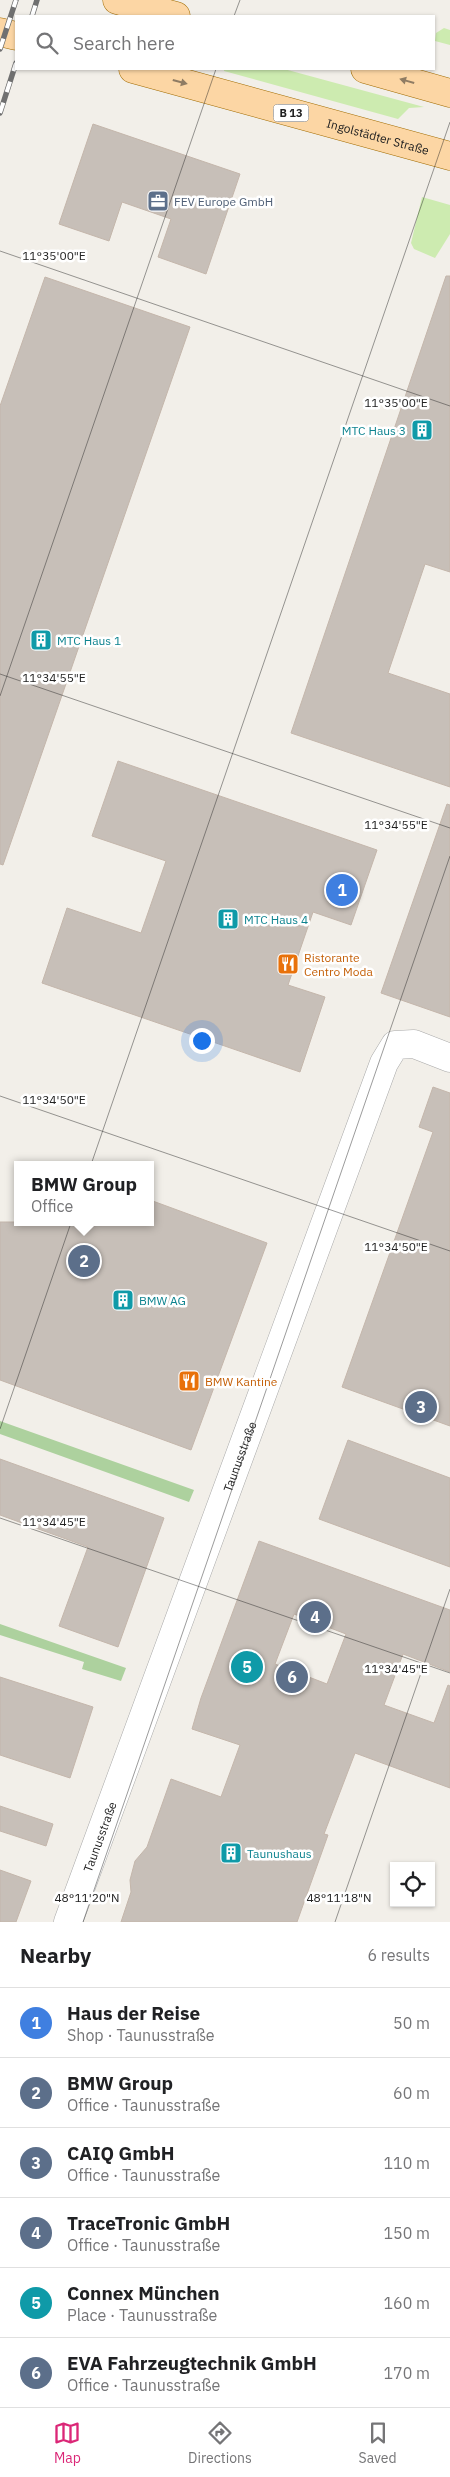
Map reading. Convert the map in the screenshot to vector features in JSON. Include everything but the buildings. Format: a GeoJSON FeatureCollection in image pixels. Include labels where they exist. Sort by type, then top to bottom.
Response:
{"type":"FeatureCollection","features":[{"type":"Feature","properties":{"kind":"main road"},"geometry":{"type":"LineString","coordinates":[[117,0],[172,15]]}},
{"type":"Feature","properties":{"kind":"main road"},"geometry":{"type":"LineString","coordinates":[[0,32],[15,36]]}},
{"type":"Feature","properties":{"kind":"main road","name":"Ingolstädter Straße"},"geometry":{"type":"LineString","coordinates":[[137,70],[450,156]]}},
{"type":"Feature","properties":{"kind":"main road"},"geometry":{"type":"LineString","coordinates":[[369,70],[450,93]]}},
{"type":"Feature","properties":{"kind":"street","name":"Taunusstraße"},"geometry":{"type":"LineString","coordinates":[[68,1922],[384,1063],[395,1045],[414,1044],[450,1058]]}},
{"type":"Feature","properties":{"kind":"green space"},"geometry":{"type":"Polygon","coordinates":[[[444,28],[450,30],[450,45],[435,41],[436,33],[444,28]]]}},
{"type":"Feature","properties":{"kind":"green space"},"geometry":{"type":"Polygon","coordinates":[[[288,70],[424,107],[409,108],[398,119],[224,71],[288,70]]]}},
{"type":"Feature","properties":{"kind":"green space"},"geometry":{"type":"Polygon","coordinates":[[[422,197],[450,205],[450,234],[435,258],[414,249],[411,243],[422,197]]]}},
{"type":"Feature","properties":{"kind":"green space"},"geometry":{"type":"Polygon","coordinates":[[[0,1421],[194,1490],[189,1502],[0,1434],[0,1421]]]}},
{"type":"Feature","properties":{"kind":"green space"},"geometry":{"type":"Polygon","coordinates":[[[0,1624],[126,1668],[121,1681],[82,1669],[84,1662],[0,1635],[0,1624]]]}},
{"type":"Feature","properties":{"kind":"railway"},"geometry":{"type":"LineString","coordinates":[[0,49],[16,0]]}},
{"type":"Feature","properties":{"kind":"railway"},"geometry":{"type":"LineString","coordinates":[[32,15],[37,0]]}},
{"type":"Feature","properties":{"kind":"railway"},"geometry":{"type":"LineString","coordinates":[[0,113],[15,66]]}},
{"type":"Feature","properties":{"kind":"place","name":"FEV Europe GmbH"},"geometry":{"type":"Point","coordinates":[158,201]}},
{"type":"Feature","properties":{"kind":"place","name":"MTC Haus 3"},"geometry":{"type":"Point","coordinates":[422,430]}},
{"type":"Feature","properties":{"kind":"place","name":"MTC Haus 1"},"geometry":{"type":"Point","coordinates":[41,640]}},
{"type":"Feature","properties":{"kind":"place","name":"Haus der Reise"},"geometry":{"type":"Point","coordinates":[342,890]}},
{"type":"Feature","properties":{"kind":"place","name":"MTC Haus 4"},"geometry":{"type":"Point","coordinates":[228,919]}},
{"type":"Feature","properties":{"kind":"place","name":"Ristorante Centro Moda"},"geometry":{"type":"Point","coordinates":[288,964]}},
{"type":"Feature","properties":{"kind":"place","name":"BMW Group"},"geometry":{"type":"Point","coordinates":[84,1261]}},
{"type":"Feature","properties":{"kind":"place","name":"BMW AG"},"geometry":{"type":"Point","coordinates":[123,1300]}},
{"type":"Feature","properties":{"kind":"place","name":"BMW Kantine"},"geometry":{"type":"Point","coordinates":[189,1381]}},
{"type":"Feature","properties":{"kind":"place","name":"CAIQ GmbH"},"geometry":{"type":"Point","coordinates":[421,1407]}},
{"type":"Feature","properties":{"kind":"place","name":"TraceTronic GmbH"},"geometry":{"type":"Point","coordinates":[315,1617]}},
{"type":"Feature","properties":{"kind":"place","name":"Connex München"},"geometry":{"type":"Point","coordinates":[247,1667]}},
{"type":"Feature","properties":{"kind":"place","name":"EVA Fahrzeugtechnik GmbH"},"geometry":{"type":"Point","coordinates":[292,1677]}},
{"type":"Feature","properties":{"kind":"place","name":"Taunushaus"},"geometry":{"type":"Point","coordinates":[231,1853]}}]}
